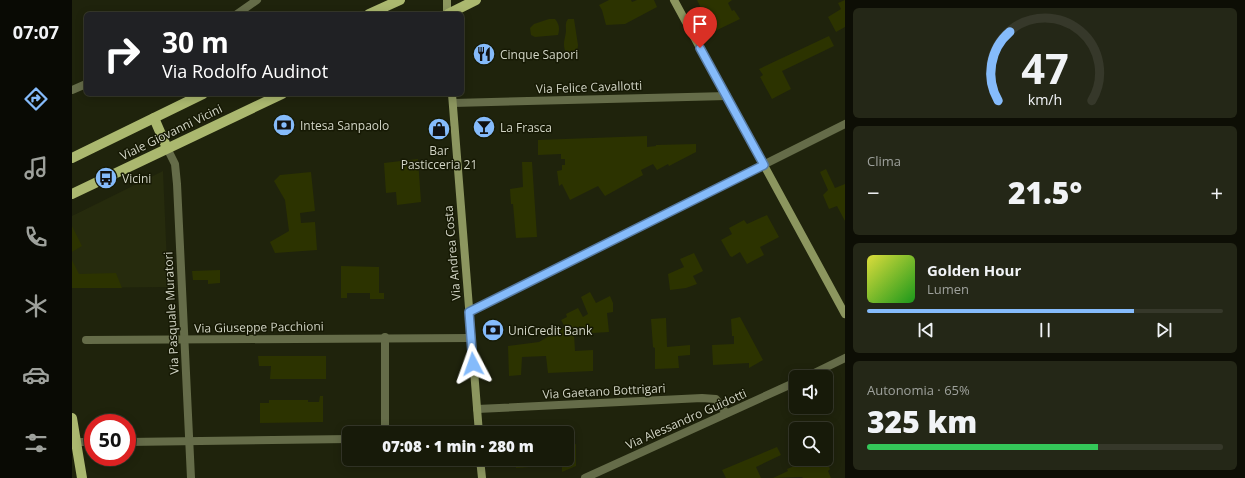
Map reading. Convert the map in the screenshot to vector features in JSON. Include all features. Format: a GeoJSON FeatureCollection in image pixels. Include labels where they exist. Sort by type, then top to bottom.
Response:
{"type":"FeatureCollection","features":[{"type":"Feature","properties":{"kind":"main road"},"geometry":{"type":"LineString","coordinates":[[373,12],[400,0]]}},
{"type":"Feature","properties":{"kind":"main road"},"geometry":{"type":"LineString","coordinates":[[447,0],[447,12]]}},
{"type":"Feature","properties":{"kind":"main road"},"geometry":{"type":"LineString","coordinates":[[451,12],[476,0]]}},
{"type":"Feature","properties":{"kind":"main road"},"geometry":{"type":"LineString","coordinates":[[674,0],[845,314]]}},
{"type":"Feature","properties":{"kind":"main road","name":"Viale Giovanni Vicini"},"geometry":{"type":"LineString","coordinates":[[72,158],[199,96]]}},
{"type":"Feature","properties":{"kind":"main road","name":"Viale Giovanni Vicini"},"geometry":{"type":"LineString","coordinates":[[72,194],[278,96]]}},
{"type":"Feature","properties":{"kind":"main road","name":"Via Andrea Costa"},"geometry":{"type":"LineString","coordinates":[[452,96],[477,409],[476,426]]}},
{"type":"Feature","properties":{"kind":"main road"},"geometry":{"type":"LineString","coordinates":[[154,118],[167,148]]}},
{"type":"Feature","properties":{"kind":"main road"},"geometry":{"type":"LineString","coordinates":[[72,418],[82,478]]}},
{"type":"Feature","properties":{"kind":"main road"},"geometry":{"type":"LineString","coordinates":[[481,466],[482,478]]}},
{"type":"Feature","properties":{"kind":"street"},"geometry":{"type":"LineString","coordinates":[[242,12],[257,0]]}},
{"type":"Feature","properties":{"kind":"street"},"geometry":{"type":"LineString","coordinates":[[72,90],[84,85]]}},
{"type":"Feature","properties":{"kind":"street","name":"Via Felice Cavallotti"},"geometry":{"type":"LineString","coordinates":[[453,103],[726,96]]}},
{"type":"Feature","properties":{"kind":"street"},"geometry":{"type":"LineString","coordinates":[[469,312],[845,124]]}},
{"type":"Feature","properties":{"kind":"street","name":"Via Pasquale Muratori"},"geometry":{"type":"LineString","coordinates":[[167,148],[175,164],[177,184],[191,478]]}},
{"type":"Feature","properties":{"kind":"street"},"geometry":{"type":"LineString","coordinates":[[385,337],[385,426]]}},
{"type":"Feature","properties":{"kind":"street","name":"Via Giuseppe Pacchioni"},"geometry":{"type":"LineString","coordinates":[[86,340],[385,337],[471,338]]}},
{"type":"Feature","properties":{"kind":"street"},"geometry":{"type":"LineString","coordinates":[[820,370],[845,358]]}},
{"type":"Feature","properties":{"kind":"street","name":"Via Alessandro Guidotti"},"geometry":{"type":"LineString","coordinates":[[585,478],[789,385]]}},
{"type":"Feature","properties":{"kind":"street","name":"Via Gaetano Bottrigari"},"geometry":{"type":"LineString","coordinates":[[477,409],[702,398],[716,399],[726,413]]}},
{"type":"Feature","properties":{"kind":"street"},"geometry":{"type":"LineString","coordinates":[[136,442],[342,439]]}},
{"type":"Feature","properties":{"kind":"street"},"geometry":{"type":"LineString","coordinates":[[76,442],[84,442]]}},
{"type":"Feature","properties":{"kind":"shaded area"},"geometry":{"type":"Polygon","coordinates":[[[609,0],[631,0],[632,2],[637,0],[654,0],[657,7],[625,24],[606,25],[599,5],[609,0]]]}},
{"type":"Feature","properties":{"kind":"shaded area"},"geometry":{"type":"Polygon","coordinates":[[[697,0],[732,0],[728,3],[732,11],[734,10],[740,19],[713,32],[697,0]]]}},
{"type":"Feature","properties":{"kind":"shaded area"},"geometry":{"type":"Polygon","coordinates":[[[845,0],[845,27],[836,32],[828,17],[841,9],[838,3],[845,0]]]}},
{"type":"Feature","properties":{"kind":"shaded area"},"geometry":{"type":"Polygon","coordinates":[[[549,19],[555,19],[559,28],[558,35],[535,37],[531,35],[530,28],[534,24],[549,19]]]}},
{"type":"Feature","properties":{"kind":"shaded area"},"geometry":{"type":"Polygon","coordinates":[[[568,19],[574,19],[578,45],[577,53],[566,53],[565,50],[564,44],[566,22],[568,19]]]}},
{"type":"Feature","properties":{"kind":"shaded area"},"geometry":{"type":"Polygon","coordinates":[[[829,36],[834,46],[782,71],[791,89],[772,99],[760,77],[763,75],[759,69],[829,36]]]}},
{"type":"Feature","properties":{"kind":"shaded area"},"geometry":{"type":"Polygon","coordinates":[[[647,136],[647,147],[656,145],[696,144],[696,152],[669,166],[668,164],[657,170],[653,164],[641,170],[643,175],[605,196],[598,186],[570,200],[562,184],[559,186],[557,171],[562,170],[562,165],[565,165],[565,159],[561,159],[561,154],[538,155],[538,140],[647,136]]]}},
{"type":"Feature","properties":{"kind":"shaded area"},"geometry":{"type":"Polygon","coordinates":[[[418,159],[421,202],[397,205],[396,192],[386,193],[384,163],[418,159]]]}},
{"type":"Feature","properties":{"kind":"shaded area"},"geometry":{"type":"Polygon","coordinates":[[[522,162],[532,162],[537,237],[516,238],[510,189],[523,187],[522,162]]]}},
{"type":"Feature","properties":{"kind":"shaded area"},"geometry":{"type":"Polygon","coordinates":[[[826,169],[835,188],[845,184],[845,221],[837,206],[829,209],[823,195],[828,190],[820,172],[826,169]]]}},
{"type":"Feature","properties":{"kind":"shaded area"},"geometry":{"type":"Polygon","coordinates":[[[163,171],[168,287],[72,288],[72,216],[163,171]]]}},
{"type":"Feature","properties":{"kind":"shaded area"},"geometry":{"type":"Polygon","coordinates":[[[311,172],[315,211],[300,213],[301,223],[315,222],[317,250],[275,253],[270,242],[289,231],[285,200],[274,181],[280,175],[311,172]]]}},
{"type":"Feature","properties":{"kind":"shaded area"},"geometry":{"type":"Polygon","coordinates":[[[767,215],[779,237],[760,247],[764,255],[747,264],[740,252],[732,257],[730,256],[721,240],[732,234],[729,228],[744,220],[747,224],[767,215]]]}},
{"type":"Feature","properties":{"kind":"shaded area"},"geometry":{"type":"Polygon","coordinates":[[[72,226],[82,246],[72,252],[72,226]]]}},
{"type":"Feature","properties":{"kind":"shaded area"},"geometry":{"type":"Polygon","coordinates":[[[694,253],[703,271],[693,276],[697,284],[686,288],[670,290],[668,274],[684,267],[680,259],[694,253]]]}},
{"type":"Feature","properties":{"kind":"shaded area"},"geometry":{"type":"Polygon","coordinates":[[[72,260],[79,274],[116,273],[122,288],[72,288],[72,260]]]}},
{"type":"Feature","properties":{"kind":"shaded area"},"geometry":{"type":"Polygon","coordinates":[[[341,266],[379,267],[379,293],[384,293],[384,299],[370,299],[370,293],[347,293],[347,298],[341,298],[341,266]]]}},
{"type":"Feature","properties":{"kind":"shaded area"},"geometry":{"type":"Polygon","coordinates":[[[220,270],[220,283],[208,284],[208,280],[193,280],[192,271],[220,270]]]}},
{"type":"Feature","properties":{"kind":"shaded area"},"geometry":{"type":"Polygon","coordinates":[[[590,292],[596,303],[610,296],[613,303],[613,312],[607,313],[609,332],[574,334],[575,351],[593,350],[593,371],[548,373],[546,356],[522,357],[521,375],[509,376],[508,346],[539,342],[565,327],[561,320],[567,317],[566,314],[578,308],[583,317],[588,314],[581,297],[590,292]]]}},
{"type":"Feature","properties":{"kind":"shaded area"},"geometry":{"type":"Polygon","coordinates":[[[740,317],[763,360],[749,368],[749,363],[713,365],[712,345],[734,344],[731,319],[740,317]]]}},
{"type":"Feature","properties":{"kind":"shaded area"},"geometry":{"type":"Polygon","coordinates":[[[666,318],[667,347],[690,345],[690,355],[678,356],[679,368],[655,369],[655,348],[653,347],[651,319],[666,318]]]}},
{"type":"Feature","properties":{"kind":"shaded area"},"geometry":{"type":"Polygon","coordinates":[[[258,356],[326,356],[326,379],[270,379],[271,366],[259,366],[258,356]]]}},
{"type":"Feature","properties":{"kind":"shaded area"},"geometry":{"type":"Polygon","coordinates":[[[320,396],[323,396],[323,422],[260,423],[260,403],[269,403],[269,400],[308,400],[308,402],[319,402],[320,396]]]}},
{"type":"Feature","properties":{"kind":"shaded area"},"geometry":{"type":"Polygon","coordinates":[[[574,444],[576,444],[576,466],[562,472],[562,466],[574,466],[574,444]]]}},
{"type":"Feature","properties":{"kind":"shaded area"},"geometry":{"type":"Polygon","coordinates":[[[777,447],[781,455],[756,467],[761,478],[726,478],[722,470],[777,447]]]}},
{"type":"Feature","properties":{"kind":"shaded area"},"geometry":{"type":"Polygon","coordinates":[[[516,466],[543,466],[516,468],[516,466]]]}},
{"type":"Feature","properties":{"kind":"shaded area"},"geometry":{"type":"Polygon","coordinates":[[[794,466],[828,466],[830,469],[828,471],[831,478],[773,478],[788,471],[787,469],[794,466]]]}},
{"type":"Feature","properties":{"kind":"place","name":"Cinque Sapori"},"geometry":{"type":"Point","coordinates":[484,54]}},
{"type":"Feature","properties":{"kind":"place","name":"Intesa Sanpaolo"},"geometry":{"type":"Point","coordinates":[284,125]}},
{"type":"Feature","properties":{"kind":"place","name":"La Frasca"},"geometry":{"type":"Point","coordinates":[484,127]}},
{"type":"Feature","properties":{"kind":"place","name":"Bar Pasticceria 21"},"geometry":{"type":"Point","coordinates":[439,129]}},
{"type":"Feature","properties":{"kind":"place","name":"Vicini"},"geometry":{"type":"Point","coordinates":[106,178]}},
{"type":"Feature","properties":{"kind":"place","name":"UniCredit Bank"},"geometry":{"type":"Point","coordinates":[493,330]}},
{"type":"Feature","properties":{"kind":"route"},"geometry":{"type":"LineString","coordinates":[[473,364],[469,312],[764,165],[700,48]]}}]}
